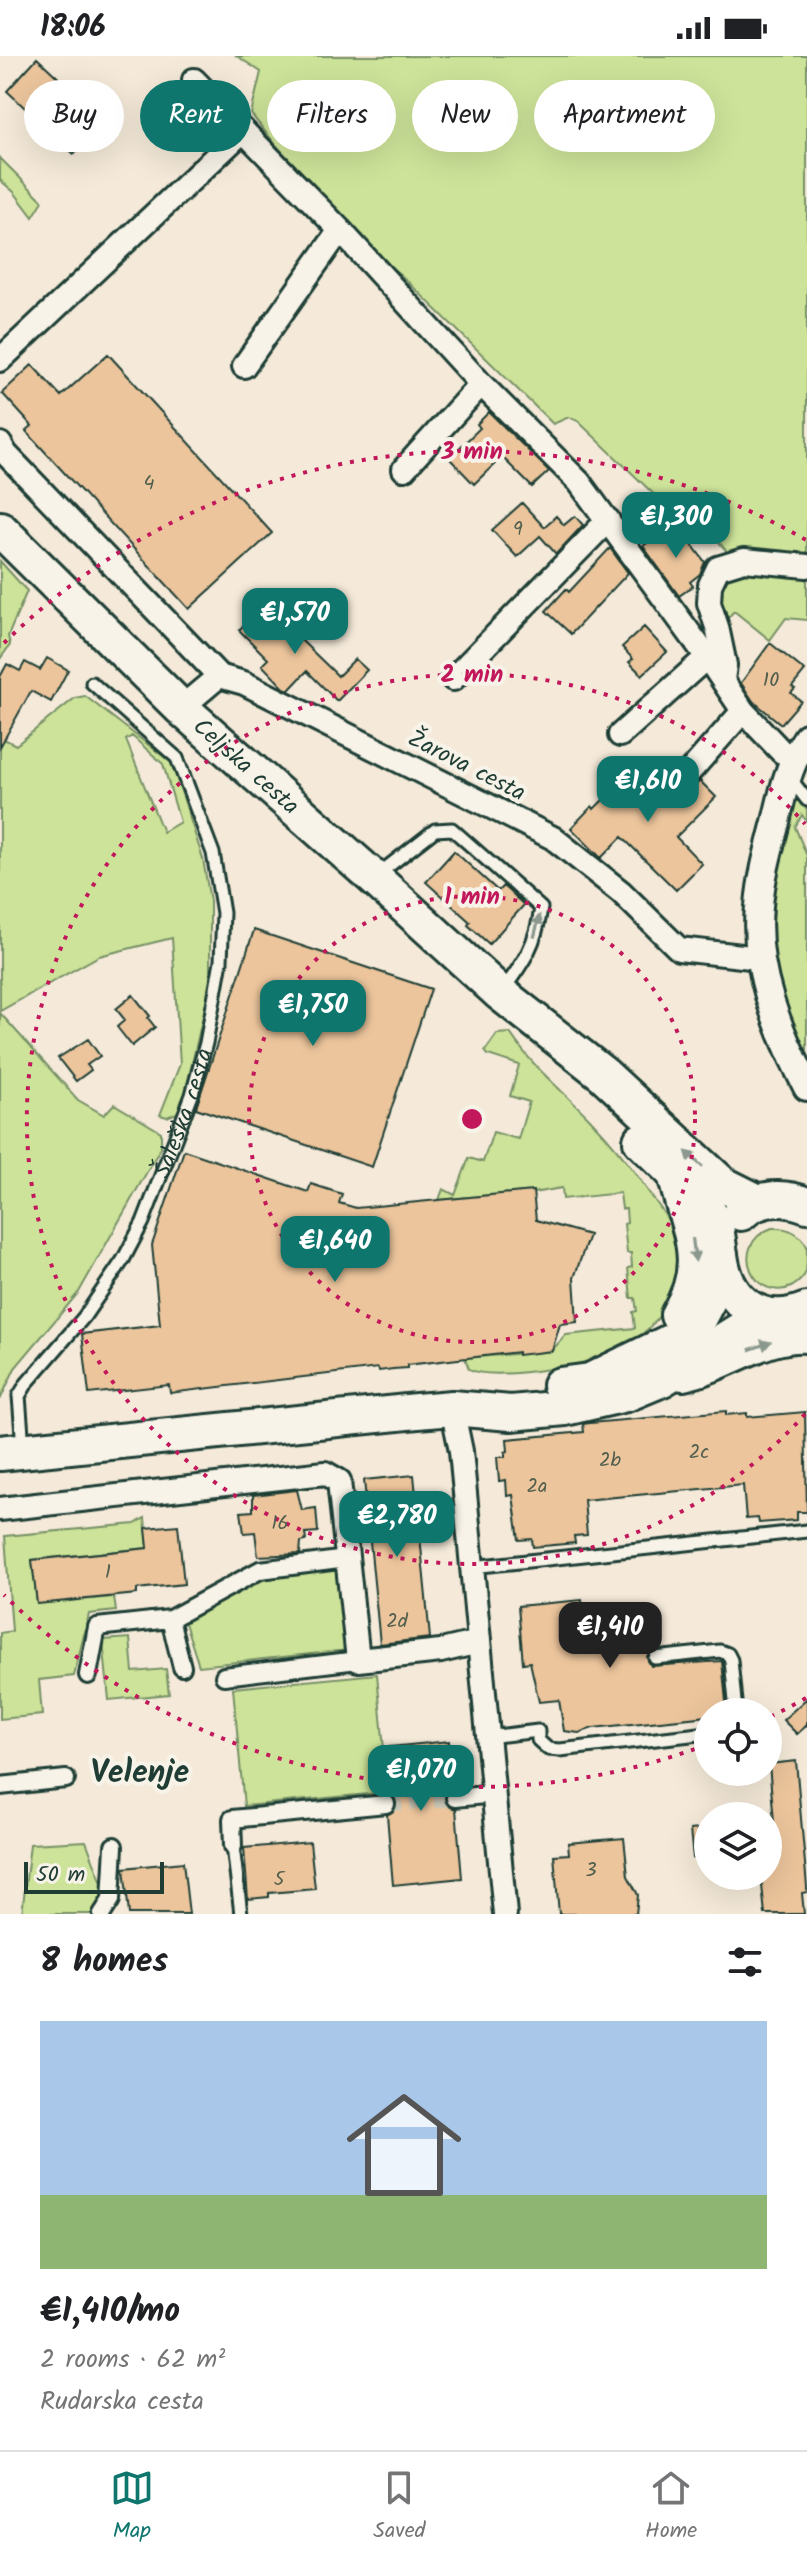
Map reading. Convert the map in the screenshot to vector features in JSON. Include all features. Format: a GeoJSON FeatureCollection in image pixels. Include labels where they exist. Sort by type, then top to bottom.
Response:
{"type":"FeatureCollection","features":[{"type":"Feature","properties":{"kind":"main road","name":"Celjska cesta"},"geometry":{"type":"LineString","coordinates":[[0,529],[181,708],[500,993],[603,1074],[722,1184],[789,1196]]}},
{"type":"Feature","properties":{"kind":"main road","name":"Celjska cesta"},"geometry":{"type":"LineString","coordinates":[[500,993],[530,1033],[703,1201],[716,1226],[721,1264]]}},
{"type":"Feature","properties":{"kind":"main road"},"geometry":{"type":"LineString","coordinates":[[675,1174],[693,1237],[696,1266],[691,1292],[655,1367],[703,1372],[759,1346],[791,1336],[807,1337]]}},
{"type":"Feature","properties":{"kind":"main road","name":"Šaleška cesta"},"geometry":{"type":"LineString","coordinates":[[655,1367],[697,1321],[721,1264],[727,1228],[746,1208],[789,1196]]}},
{"type":"Feature","properties":{"kind":"main road"},"geometry":{"type":"LineString","coordinates":[[721,1264],[730,1290],[743,1304],[759,1313],[792,1313]]}},
{"type":"Feature","properties":{"kind":"main road","name":"Šaleška cesta"},"geometry":{"type":"LineString","coordinates":[[12,1452],[452,1408],[508,1390],[590,1381],[655,1367],[742,1329],[792,1313]]}},
{"type":"Feature","properties":{"kind":"street"},"geometry":{"type":"LineString","coordinates":[[251,139],[340,230],[481,384],[579,482],[743,711],[782,752],[796,756],[771,842],[759,906],[760,958],[772,1010],[807,1087]]}},
{"type":"Feature","properties":{"kind":"street"},"geometry":{"type":"LineString","coordinates":[[0,360],[221,152]]}},
{"type":"Feature","properties":{"kind":"street"},"geometry":{"type":"LineString","coordinates":[[244,366],[340,230]]}},
{"type":"Feature","properties":{"kind":"street"},"geometry":{"type":"LineString","coordinates":[[404,469],[481,384]]}},
{"type":"Feature","properties":{"kind":"street"},"geometry":{"type":"LineString","coordinates":[[0,444],[6,454],[219,676],[181,708]]}},
{"type":"Feature","properties":{"kind":"street"},"geometry":{"type":"LineString","coordinates":[[453,679],[608,520]]}},
{"type":"Feature","properties":{"kind":"street"},"geometry":{"type":"LineString","coordinates":[[723,681],[725,665],[709,603],[710,585],[718,568],[744,560],[807,566]]}},
{"type":"Feature","properties":{"kind":"street"},"geometry":{"type":"LineString","coordinates":[[620,735],[707,657]]}},
{"type":"Feature","properties":{"kind":"street","name":"Žarova cesta"},"geometry":{"type":"LineString","coordinates":[[219,676],[244,683],[553,838],[621,892],[679,949],[760,958]]}},
{"type":"Feature","properties":{"kind":"street"},"geometry":{"type":"LineString","coordinates":[[685,777],[743,711]]}},
{"type":"Feature","properties":{"kind":"street"},"geometry":{"type":"LineString","coordinates":[[452,1408],[461,1451],[505,1914]]}},
{"type":"Feature","properties":{"kind":"street"},"geometry":{"type":"LineString","coordinates":[[0,1509],[325,1473],[339,1481],[358,1660]]}},
{"type":"Feature","properties":{"kind":"street"},"geometry":{"type":"LineString","coordinates":[[88,1675],[97,1627],[170,1619],[260,1570],[347,1559]]}},
{"type":"Feature","properties":{"kind":"street"},"geometry":{"type":"LineString","coordinates":[[170,1619],[182,1667]]}},
{"type":"Feature","properties":{"kind":"street"},"geometry":{"type":"LineString","coordinates":[[224,1676],[441,1651],[479,1642]]}},
{"type":"Feature","properties":{"kind":"street"},"geometry":{"type":"LineString","coordinates":[[0,1786],[66,1779]]}},
{"type":"Feature","properties":{"kind":"street"},"geometry":{"type":"LineString","coordinates":[[455,1798],[494,1794]]}},
{"type":"Feature","properties":{"kind":"street"},"geometry":{"type":"LineString","coordinates":[[233,1846],[232,1819],[386,1804]]}},
{"type":"Feature","properties":{"kind":"street"},"geometry":{"type":"LineString","coordinates":[[102,1914],[111,1900],[114,1846]]}},
{"type":"Feature","properties":{"kind":"lane","name":"Šaleška cesta"},"geometry":{"type":"LineString","coordinates":[[12,1452],[19,1396],[84,1317],[123,1260],[143,1222],[192,1095],[206,1043],[221,961],[223,913],[213,853],[177,758],[92,683]]}},
{"type":"Feature","properties":{"kind":"lane"},"geometry":{"type":"LineString","coordinates":[[796,756],[807,800]]}},
{"type":"Feature","properties":{"kind":"lane"},"geometry":{"type":"LineString","coordinates":[[374,878],[435,830],[452,829],[467,840],[541,908],[538,928],[526,959],[500,993]]}},
{"type":"Feature","properties":{"kind":"lane"},"geometry":{"type":"LineString","coordinates":[[472,1567],[807,1531]]}},
{"type":"Feature","properties":{"kind":"lane"},"geometry":{"type":"LineString","coordinates":[[655,1658],[720,1651],[728,1654],[735,1698]]}},
{"type":"Feature","properties":{"kind":"lane"},"geometry":{"type":"LineString","coordinates":[[488,1737],[538,1731],[538,1740],[548,1749],[560,1750],[694,1735]]}},
{"type":"Feature","properties":{"kind":"lane"},"geometry":{"type":"LineString","coordinates":[[233,1846],[241,1914]]}},
{"type":"Feature","properties":{"kind":"green space"},"geometry":{"type":"Polygon","coordinates":[[[237,56],[807,56],[807,561],[730,555],[710,532],[667,507],[578,421],[569,417],[553,424],[401,275],[340,220],[282,152],[396,152],[396,80],[267,80],[267,134],[251,114],[261,72],[237,56]]]}},
{"type":"Feature","properties":{"kind":"green space"},"geometry":{"type":"Polygon","coordinates":[[[0,158],[43,201],[33,217],[14,192],[0,180],[0,158]]]}},
{"type":"Feature","properties":{"kind":"green space"},"geometry":{"type":"Polygon","coordinates":[[[0,561],[27,591],[8,636],[10,645],[0,659],[0,561]]]}},
{"type":"Feature","properties":{"kind":"green space"},"geometry":{"type":"Polygon","coordinates":[[[728,569],[807,573],[807,620],[786,618],[770,640],[734,611],[721,626],[717,593],[728,569]]]}},
{"type":"Feature","properties":{"kind":"green space"},"geometry":{"type":"Polygon","coordinates":[[[85,696],[172,763],[203,859],[210,901],[210,985],[183,1103],[177,1113],[167,1117],[160,1115],[180,1064],[172,938],[99,956],[0,1011],[0,737],[16,745],[75,698],[85,696]],[[132,736],[126,740],[163,832],[180,822],[163,764],[132,736]]]}},
{"type":"Feature","properties":{"kind":"green space"},"geometry":{"type":"Polygon","coordinates":[[[798,790],[807,810],[807,822],[802,815],[795,827],[807,856],[807,1053],[794,1029],[778,977],[773,924],[782,843],[798,790]]]}},
{"type":"Feature","properties":{"kind":"green space"},"geometry":{"type":"Polygon","coordinates":[[[0,1013],[78,1100],[104,1115],[114,1104],[161,1132],[161,1147],[79,1292],[15,1368],[0,1400],[0,1013]]]}},
{"type":"Feature","properties":{"kind":"green space"},"geometry":{"type":"Polygon","coordinates":[[[510,1033],[538,1068],[606,1136],[636,1174],[671,1226],[679,1248],[680,1262],[674,1288],[663,1311],[647,1330],[629,1344],[607,1355],[568,1366],[494,1374],[469,1369],[465,1358],[551,1351],[566,1335],[635,1328],[633,1312],[637,1311],[635,1298],[631,1298],[628,1268],[632,1267],[631,1253],[627,1253],[626,1209],[622,1209],[620,1193],[563,1199],[562,1188],[439,1200],[443,1189],[455,1195],[469,1158],[483,1162],[493,1132],[518,1139],[529,1102],[510,1096],[519,1065],[488,1055],[485,1051],[497,1034],[510,1033]]]}},
{"type":"Feature","properties":{"kind":"green space"},"geometry":{"type":"Polygon","coordinates":[[[772,1228],[792,1231],[807,1246],[805,1274],[793,1286],[779,1290],[767,1287],[758,1280],[748,1259],[758,1236],[772,1228]]]}},
{"type":"Feature","properties":{"kind":"green space"},"geometry":{"type":"Polygon","coordinates":[[[145,1518],[148,1548],[32,1560],[37,1604],[114,1597],[116,1611],[89,1614],[74,1676],[39,1680],[42,1715],[0,1719],[0,1633],[12,1631],[5,1536],[135,1524],[145,1518]]]}},
{"type":"Feature","properties":{"kind":"green space"},"geometry":{"type":"Polygon","coordinates":[[[339,1569],[348,1650],[199,1666],[184,1620],[261,1578],[339,1569]]]}},
{"type":"Feature","properties":{"kind":"green space"},"geometry":{"type":"Polygon","coordinates":[[[130,1638],[133,1672],[166,1669],[169,1694],[109,1700],[103,1640],[130,1638]]]}},
{"type":"Feature","properties":{"kind":"green space"},"geometry":{"type":"Polygon","coordinates":[[[377,1674],[388,1792],[244,1806],[233,1688],[377,1674]]]}},
{"type":"Feature","properties":{"kind":"green space"},"geometry":{"type":"Polygon","coordinates":[[[86,1841],[106,1894],[93,1914],[22,1914],[30,1844],[86,1841]]]}},
{"type":"Feature","properties":{"kind":"building"},"geometry":{"type":"Polygon","coordinates":[[[37,58],[61,80],[24,80],[24,107],[7,91],[37,58]]]}},
{"type":"Feature","properties":{"kind":"building"},"geometry":{"type":"Polygon","coordinates":[[[108,354],[272,533],[189,609],[26,431],[32,426],[2,393],[32,365],[61,396],[108,354]]]}},
{"type":"Feature","properties":{"kind":"building"},"geometry":{"type":"Polygon","coordinates":[[[489,412],[549,471],[532,487],[502,457],[474,484],[449,458],[480,428],[477,424],[489,412]]]}},
{"type":"Feature","properties":{"kind":"building"},"geometry":{"type":"Polygon","coordinates":[[[522,503],[544,527],[556,516],[564,525],[575,516],[583,525],[556,554],[540,536],[517,557],[492,530],[522,503]]]}},
{"type":"Feature","properties":{"kind":"building"},"geometry":{"type":"Polygon","coordinates":[[[679,527],[705,562],[700,574],[690,582],[693,586],[679,596],[643,546],[656,537],[659,542],[679,527]]]}},
{"type":"Feature","properties":{"kind":"building"},"geometry":{"type":"Polygon","coordinates":[[[610,548],[628,573],[571,634],[546,611],[566,589],[569,592],[610,548]]]}},
{"type":"Feature","properties":{"kind":"building"},"geometry":{"type":"Polygon","coordinates":[[[264,604],[338,676],[355,659],[367,670],[337,701],[307,671],[289,690],[284,688],[262,665],[268,659],[239,630],[264,604]]]}},
{"type":"Feature","properties":{"kind":"building"},"geometry":{"type":"Polygon","coordinates":[[[644,627],[667,652],[642,675],[629,662],[633,659],[622,647],[644,627]]]}},
{"type":"Feature","properties":{"kind":"building"},"geometry":{"type":"Polygon","coordinates":[[[770,643],[805,671],[791,693],[801,701],[781,724],[753,701],[741,683],[770,643]]]}},
{"type":"Feature","properties":{"kind":"building"},"geometry":{"type":"Polygon","coordinates":[[[47,658],[68,670],[51,702],[31,691],[0,747],[0,677],[7,664],[20,671],[25,662],[40,670],[47,658]]]}},
{"type":"Feature","properties":{"kind":"building"},"geometry":{"type":"Polygon","coordinates":[[[664,773],[683,792],[700,781],[716,797],[676,837],[702,864],[676,890],[622,837],[601,858],[571,828],[629,774],[646,791],[664,773]]]}},
{"type":"Feature","properties":{"kind":"building"},"geometry":{"type":"Polygon","coordinates":[[[454,851],[498,891],[503,886],[524,905],[489,944],[426,882],[454,851]]]}},
{"type":"Feature","properties":{"kind":"building"},"geometry":{"type":"Polygon","coordinates":[[[254,930],[431,989],[372,1167],[196,1108],[254,930]]]}},
{"type":"Feature","properties":{"kind":"building"},"geometry":{"type":"Polygon","coordinates":[[[133,995],[155,1027],[132,1046],[117,1027],[125,1020],[116,1009],[133,995]]]}},
{"type":"Feature","properties":{"kind":"building"},"geometry":{"type":"Polygon","coordinates":[[[88,1039],[100,1056],[87,1065],[91,1070],[76,1081],[58,1058],[88,1039]]]}},
{"type":"Feature","properties":{"kind":"building"},"geometry":{"type":"Polygon","coordinates":[[[184,1150],[308,1192],[311,1184],[342,1194],[339,1203],[356,1208],[533,1191],[536,1220],[589,1235],[574,1278],[577,1322],[560,1324],[552,1351],[518,1355],[518,1352],[407,1365],[407,1368],[379,1371],[378,1368],[170,1393],[169,1385],[89,1394],[82,1334],[160,1325],[152,1245],[184,1150]]]}},
{"type":"Feature","properties":{"kind":"building"},"geometry":{"type":"Polygon","coordinates":[[[726,1411],[726,1415],[747,1413],[747,1417],[805,1412],[807,1512],[797,1512],[797,1520],[759,1523],[758,1518],[746,1519],[743,1485],[584,1500],[587,1535],[574,1536],[575,1543],[533,1547],[532,1539],[519,1540],[513,1495],[507,1496],[506,1480],[499,1481],[497,1457],[505,1457],[507,1439],[584,1432],[583,1424],[590,1423],[726,1411]]]}},
{"type":"Feature","properties":{"kind":"building"},"geometry":{"type":"Polygon","coordinates":[[[414,1475],[430,1638],[380,1644],[364,1480],[414,1475]]]}},
{"type":"Feature","properties":{"kind":"building"},"geometry":{"type":"Polygon","coordinates":[[[297,1490],[302,1510],[316,1508],[318,1532],[305,1533],[306,1541],[301,1542],[300,1554],[258,1556],[255,1532],[244,1533],[241,1512],[253,1511],[253,1495],[297,1490]]]}},
{"type":"Feature","properties":{"kind":"building"},"geometry":{"type":"Polygon","coordinates":[[[178,1525],[184,1584],[137,1589],[137,1594],[37,1604],[32,1560],[148,1548],[146,1528],[178,1525]]]}},
{"type":"Feature","properties":{"kind":"building"},"geometry":{"type":"Polygon","coordinates":[[[582,1600],[583,1610],[628,1606],[633,1651],[649,1650],[647,1658],[651,1666],[722,1661],[726,1698],[694,1698],[694,1717],[593,1728],[579,1733],[564,1731],[559,1700],[539,1702],[530,1662],[523,1663],[518,1606],[582,1600]]]}},
{"type":"Feature","properties":{"kind":"building"},"geometry":{"type":"Polygon","coordinates":[[[807,1698],[807,1725],[797,1734],[783,1720],[807,1698]]]}},
{"type":"Feature","properties":{"kind":"building"},"geometry":{"type":"Polygon","coordinates":[[[449,1741],[454,1787],[448,1790],[444,1798],[447,1805],[456,1809],[462,1878],[393,1885],[387,1815],[396,1809],[397,1802],[391,1794],[384,1793],[380,1748],[449,1741]]]}},
{"type":"Feature","properties":{"kind":"building"},"geometry":{"type":"Polygon","coordinates":[[[796,1761],[807,1887],[807,1892],[802,1893],[804,1914],[765,1914],[762,1890],[782,1890],[782,1802],[772,1802],[771,1786],[782,1786],[782,1763],[796,1761]]]}},
{"type":"Feature","properties":{"kind":"building"},"geometry":{"type":"Polygon","coordinates":[[[690,1830],[694,1830],[693,1858],[690,1830]]]}},
{"type":"Feature","properties":{"kind":"building"},"geometry":{"type":"Polygon","coordinates":[[[624,1838],[628,1876],[638,1895],[636,1914],[559,1914],[554,1855],[569,1854],[568,1843],[624,1838]]]}},
{"type":"Feature","properties":{"kind":"building"},"geometry":{"type":"Polygon","coordinates":[[[310,1842],[315,1889],[269,1893],[269,1897],[248,1899],[244,1848],[310,1842]]]}},
{"type":"Feature","properties":{"kind":"building"},"geometry":{"type":"Polygon","coordinates":[[[183,1862],[189,1914],[129,1914],[124,1868],[183,1862]]]}},
{"type":"Feature","properties":{"kind":"tunnel"},"geometry":{"type":"LineString","coordinates":[[386,1804],[455,1798]]}},
{"type":"Feature","properties":{"kind":"district","name":"Velenje"},"geometry":{"type":"Point","coordinates":[140,1771]}}]}
